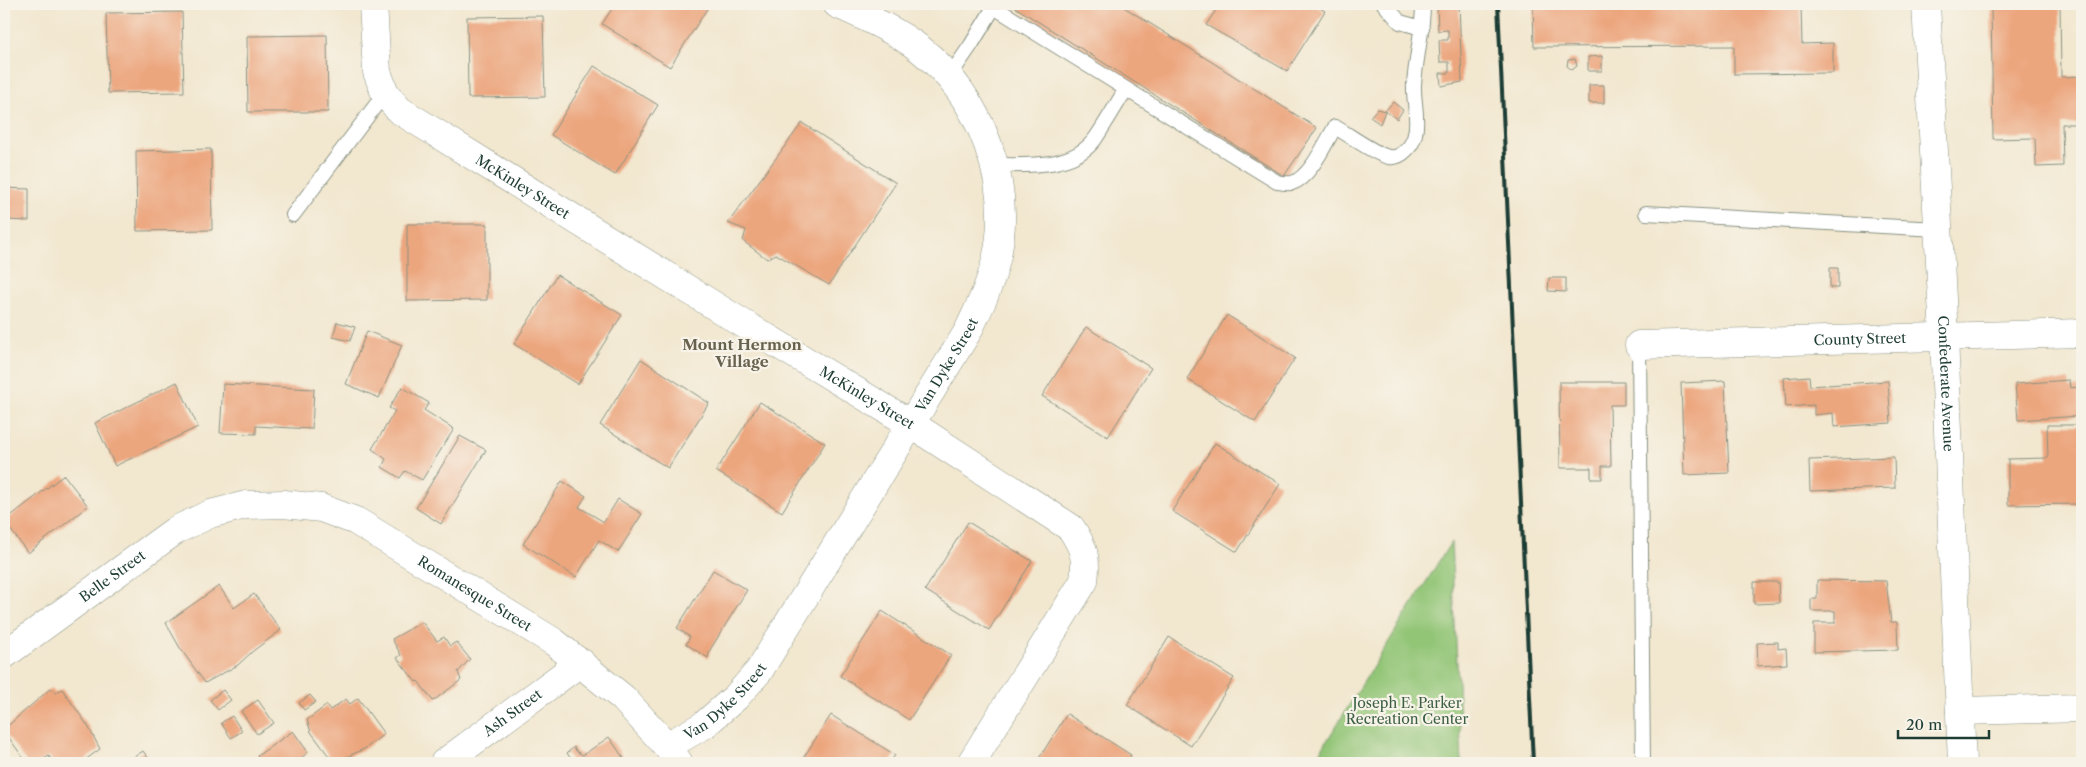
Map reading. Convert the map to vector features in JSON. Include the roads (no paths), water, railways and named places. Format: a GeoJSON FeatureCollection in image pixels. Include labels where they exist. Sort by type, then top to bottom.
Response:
{"type":"FeatureCollection","features":[{"type":"Feature","properties":{"kind":"street","name":"McKinley Street"},"geometry":{"type":"LineString","coordinates":[[373,4],[376,72],[385,93],[399,110],[739,321],[911,424],[1071,528],[1082,544],[1086,562],[1084,580],[971,763]]}},
{"type":"Feature","properties":{"kind":"street","name":"Van Dyke Street"},"geometry":{"type":"LineString","coordinates":[[673,755],[736,697],[759,671],[968,331],[985,296],[996,259],[1000,220],[997,181],[988,143],[971,108],[949,77],[920,50],[870,13],[836,4]]}},
{"type":"Feature","properties":{"kind":"street","name":"Confederate Avenue"},"geometry":{"type":"LineString","coordinates":[[1926,4],[1944,336],[1962,763]]}},
{"type":"Feature","properties":{"kind":"street","name":"County Street"},"geometry":{"type":"LineString","coordinates":[[1639,345],[2082,333]]}},
{"type":"Feature","properties":{"kind":"street","name":"Romanesque Street"},"geometry":{"type":"LineString","coordinates":[[228,510],[246,506],[284,504],[321,508],[356,520],[554,642],[581,662],[623,698],[673,755]]}},
{"type":"Feature","properties":{"kind":"street","name":"Belle Street"},"geometry":{"type":"LineString","coordinates":[[4,655],[176,530],[210,514],[228,510]]}},
{"type":"Feature","properties":{"kind":"street","name":"Ash Street"},"geometry":{"type":"LineString","coordinates":[[444,763],[581,662]]}},
{"type":"Feature","properties":{"kind":"street"},"geometry":{"type":"LineString","coordinates":[[1960,711],[2082,708]]}},
{"type":"Feature","properties":{"kind":"lane"},"geometry":{"type":"LineString","coordinates":[[1384,4],[1400,22],[1422,28]]}},
{"type":"Feature","properties":{"kind":"lane"},"geometry":{"type":"LineString","coordinates":[[949,77],[972,45],[992,5],[1270,178],[1286,184],[1302,177],[1318,157],[1335,127],[1389,157],[1400,156],[1410,147],[1416,134],[1414,86],[1422,28],[1423,4]]}},
{"type":"Feature","properties":{"kind":"lane"},"geometry":{"type":"LineString","coordinates":[[993,165],[1048,162],[1070,158],[1094,140],[1126,89]]}},
{"type":"Feature","properties":{"kind":"lane"},"geometry":{"type":"LineString","coordinates":[[293,215],[385,93]]}},
{"type":"Feature","properties":{"kind":"lane"},"geometry":{"type":"LineString","coordinates":[[1646,213],[1937,229]]}},
{"type":"Feature","properties":{"kind":"lane"},"geometry":{"type":"LineString","coordinates":[[1639,345],[1643,763]]}},
{"type":"Feature","properties":{"kind":"railway"},"geometry":{"type":"LineString","coordinates":[[1498,4],[1533,763]]}},
{"type":"Feature","properties":{"kind":"district","name":"Mount Hermon Village"},"geometry":{"type":"Point","coordinates":[742,354]}},
{"type":"Feature","properties":{"kind":"park label","name":"Joseph E. Parker Recreation Center"},"geometry":{"type":"Point","coordinates":[1407,712]}}]}
